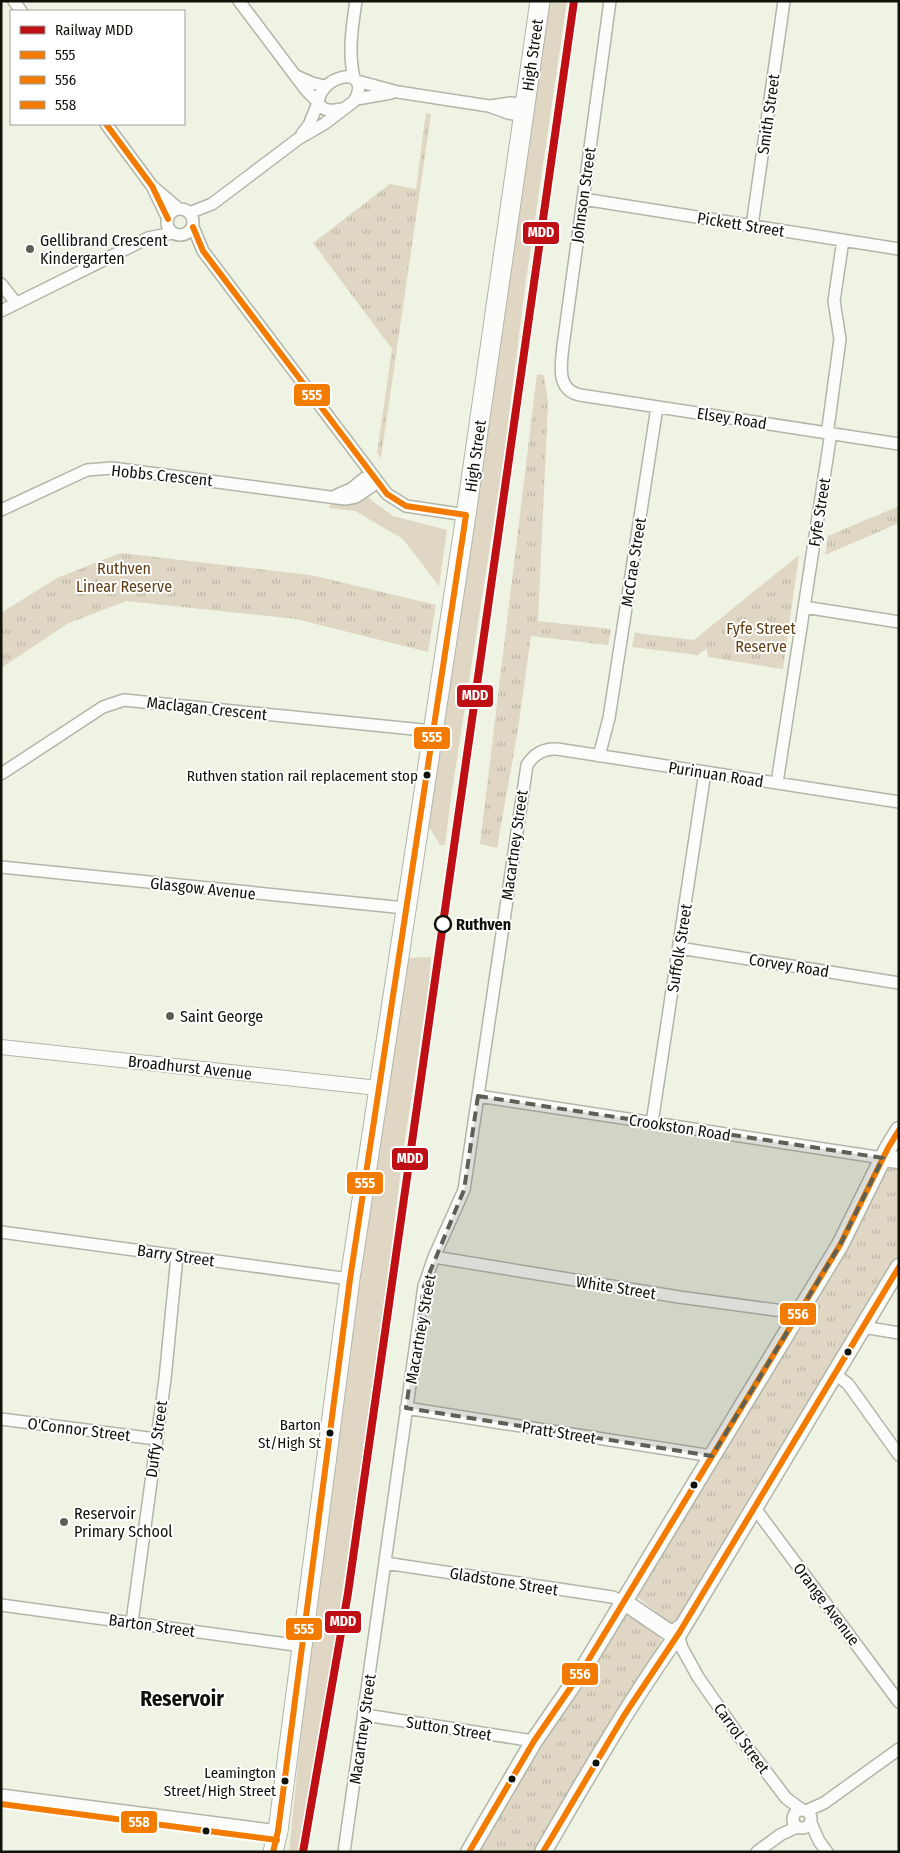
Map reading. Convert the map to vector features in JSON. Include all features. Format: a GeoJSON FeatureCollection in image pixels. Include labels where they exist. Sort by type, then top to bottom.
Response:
{"type":"FeatureCollection","features":[{"type":"Feature","properties":{"kind":"main road","name":"High Street"},"geometry":{"type":"LineString","coordinates":[[273,1852],[278,1831],[350,1279],[466,515],[540,1]]}},
{"type":"Feature","properties":{"kind":"main road"},"geometry":{"type":"LineString","coordinates":[[469,1852],[534,1741],[580,1674],[891,1159],[899,1130]]}},
{"type":"Feature","properties":{"kind":"main road"},"geometry":{"type":"LineString","coordinates":[[543,1852],[682,1627],[899,1266]]}},
{"type":"Feature","properties":{"kind":"main road"},"geometry":{"type":"LineString","coordinates":[[623,1601],[667,1631],[674,1632],[682,1627]]}},
{"type":"Feature","properties":{"kind":"main road","name":"High Street"},"geometry":{"type":"LineString","coordinates":[[278,1831],[279,1852]]}},
{"type":"Feature","properties":{"kind":"street"},"geometry":{"type":"LineString","coordinates":[[239,1],[307,92],[324,109],[330,111],[342,110]]}},
{"type":"Feature","properties":{"kind":"street"},"geometry":{"type":"LineString","coordinates":[[356,1],[350,44],[351,63],[359,88],[356,98]]}},
{"type":"Feature","properties":{"kind":"street","name":"Johnson Street"},"geometry":{"type":"LineString","coordinates":[[566,388],[562,378],[562,360],[610,1]]}},
{"type":"Feature","properties":{"kind":"street","name":"Smith Street"},"geometry":{"type":"LineString","coordinates":[[752,226],[784,1]]}},
{"type":"Feature","properties":{"kind":"street"},"geometry":{"type":"LineString","coordinates":[[338,78],[350,44]]}},
{"type":"Feature","properties":{"kind":"street"},"geometry":{"type":"LineString","coordinates":[[295,75],[312,83],[325,86]]}},
{"type":"Feature","properties":{"kind":"street"},"geometry":{"type":"LineString","coordinates":[[298,139],[309,125],[319,96],[325,86],[338,78],[346,77],[398,92],[489,106],[508,113],[524,110]]}},
{"type":"Feature","properties":{"kind":"street"},"geometry":{"type":"LineString","coordinates":[[148,238],[187,234],[212,204],[298,139],[324,124],[356,98],[398,92]]}},
{"type":"Feature","properties":{"kind":"street"},"geometry":{"type":"LineString","coordinates":[[107,125],[152,186],[167,220],[168,227],[203,252]]}},
{"type":"Feature","properties":{"kind":"street"},"geometry":{"type":"LineString","coordinates":[[152,186],[193,218],[193,226],[203,252],[374,477],[393,499],[406,506],[466,515]]}},
{"type":"Feature","properties":{"kind":"street","name":"Pickett Street"},"geometry":{"type":"LineString","coordinates":[[583,199],[899,249]]}},
{"type":"Feature","properties":{"kind":"street"},"geometry":{"type":"LineString","coordinates":[[1,310],[148,238],[167,220],[171,213],[212,204]]}},
{"type":"Feature","properties":{"kind":"street","name":"Fyfe Street"},"geometry":{"type":"LineString","coordinates":[[777,783],[830,439],[828,428],[840,339],[834,301],[843,240]]}},
{"type":"Feature","properties":{"kind":"street"},"geometry":{"type":"LineString","coordinates":[[1,284],[16,303]]}},
{"type":"Feature","properties":{"kind":"street","name":"Elsey Road"},"geometry":{"type":"LineString","coordinates":[[566,388],[574,394],[899,444]]}},
{"type":"Feature","properties":{"kind":"street","name":"McCrae Street"},"geometry":{"type":"LineString","coordinates":[[603,756],[657,407]]}},
{"type":"Feature","properties":{"kind":"street","name":"Hobbs Crescent"},"geometry":{"type":"LineString","coordinates":[[1,510],[87,470],[112,468],[330,496],[340,495],[374,477]]}},
{"type":"Feature","properties":{"kind":"street"},"geometry":{"type":"LineString","coordinates":[[804,608],[899,622]]}},
{"type":"Feature","properties":{"kind":"street","name":"Maclagan Crescent"},"geometry":{"type":"LineString","coordinates":[[1,774],[103,707],[124,700],[433,731]]}},
{"type":"Feature","properties":{"kind":"street","name":"Purinuan Road"},"geometry":{"type":"LineString","coordinates":[[534,756],[552,749],[899,802]]}},
{"type":"Feature","properties":{"kind":"street","name":"Macartney Street"},"geometry":{"type":"LineString","coordinates":[[344,1852],[424,1286],[434,1257],[464,1190],[525,770],[534,756]]}},
{"type":"Feature","properties":{"kind":"street","name":"Suffolk Street"},"geometry":{"type":"LineString","coordinates":[[652,1123],[705,772]]}},
{"type":"Feature","properties":{"kind":"street","name":"Glasgow Avenue"},"geometry":{"type":"LineString","coordinates":[[1,867],[406,908]]}},
{"type":"Feature","properties":{"kind":"street","name":"Corvey Road"},"geometry":{"type":"LineString","coordinates":[[679,948],[899,982]]}},
{"type":"Feature","properties":{"kind":"street","name":"Broadhurst Avenue"},"geometry":{"type":"LineString","coordinates":[[1,1047],[378,1088]]}},
{"type":"Feature","properties":{"kind":"street","name":"Crookston Road"},"geometry":{"type":"LineString","coordinates":[[478,1096],[891,1159]]}},
{"type":"Feature","properties":{"kind":"street","name":"Barry Street"},"geometry":{"type":"LineString","coordinates":[[1,1232],[350,1279]]}},
{"type":"Feature","properties":{"kind":"street","name":"Duffy Street"},"geometry":{"type":"LineString","coordinates":[[132,1622],[165,1379],[177,1256]]}},
{"type":"Feature","properties":{"kind":"street","name":"White Street"},"geometry":{"type":"LineString","coordinates":[[434,1257],[679,1298],[798,1313]]}},
{"type":"Feature","properties":{"kind":"street"},"geometry":{"type":"LineString","coordinates":[[863,1327],[899,1333]]}},
{"type":"Feature","properties":{"kind":"street"},"geometry":{"type":"LineString","coordinates":[[835,1374],[848,1384],[899,1455]]}},
{"type":"Feature","properties":{"kind":"street","name":"Pratt Street"},"geometry":{"type":"LineString","coordinates":[[406,1408],[712,1456]]}},
{"type":"Feature","properties":{"kind":"street","name":"O'Connor Street"},"geometry":{"type":"LineString","coordinates":[[1,1419],[156,1439]]}},
{"type":"Feature","properties":{"kind":"street","name":"Orange Avenue"},"geometry":{"type":"LineString","coordinates":[[754,1507],[899,1702]]}},
{"type":"Feature","properties":{"kind":"street","name":"Gladstone Street"},"geometry":{"type":"LineString","coordinates":[[385,1563],[612,1597],[623,1601]]}},
{"type":"Feature","properties":{"kind":"street","name":"Barton Street"},"geometry":{"type":"LineString","coordinates":[[1,1605],[302,1646]]}},
{"type":"Feature","properties":{"kind":"street","name":"Carrol Street"},"geometry":{"type":"LineString","coordinates":[[682,1627],[679,1638],[682,1648],[698,1677],[739,1736],[827,1852]]}},
{"type":"Feature","properties":{"kind":"street","name":"Carrol Street"},"geometry":{"type":"LineString","coordinates":[[660,1660],[676,1656],[698,1677]]}},
{"type":"Feature","properties":{"kind":"street","name":"Sutton Street"},"geometry":{"type":"LineString","coordinates":[[364,1715],[534,1741]]}},
{"type":"Feature","properties":{"kind":"street"},"geometry":{"type":"LineString","coordinates":[[757,1852],[899,1749]]}},
{"type":"Feature","properties":{"kind":"street"},"geometry":{"type":"LineString","coordinates":[[1,1795],[278,1831]]}},
{"type":"Feature","properties":{"kind":"highlighted area"},"geometry":{"type":"Polygon","coordinates":[[[478,1096],[883,1158],[840,1245],[712,1456],[406,1408],[424,1286],[464,1190],[478,1096]]]}},
{"type":"Feature","properties":{"kind":"green space"},"geometry":{"type":"Polygon","coordinates":[[[549,1],[567,1],[526,280],[503,462],[445,845],[440,845],[428,825],[472,542],[549,1]]]}},
{"type":"Feature","properties":{"kind":"green space"},"geometry":{"type":"Polygon","coordinates":[[[426,113],[431,114],[381,458],[377,453],[392,349],[313,243],[390,184],[416,189],[426,113]]]}},
{"type":"Feature","properties":{"kind":"green space"},"geometry":{"type":"Polygon","coordinates":[[[537,374],[544,375],[548,402],[538,621],[611,629],[608,645],[531,636],[518,729],[497,848],[480,844],[537,374]]]}},
{"type":"Feature","properties":{"kind":"green space"},"geometry":{"type":"Polygon","coordinates":[[[366,496],[393,516],[447,530],[439,586],[403,539],[355,511],[329,508],[331,502],[366,496]]]}},
{"type":"Feature","properties":{"kind":"green space"},"geometry":{"type":"Polygon","coordinates":[[[899,506],[899,523],[825,555],[828,536],[899,506]]]}},
{"type":"Feature","properties":{"kind":"green space","name":"Ruthven Linear Reserve"},"geometry":{"type":"Polygon","coordinates":[[[121,553],[311,575],[436,605],[428,652],[296,619],[126,601],[67,624],[1,668],[1,613],[57,578],[121,553]]]}},
{"type":"Feature","properties":{"kind":"green space","name":"Fyfe Street Reserve"},"geometry":{"type":"Polygon","coordinates":[[[799,555],[783,669],[708,657],[707,648],[698,655],[632,647],[635,633],[694,640],[799,555]]]}},
{"type":"Feature","properties":{"kind":"green space"},"geometry":{"type":"Polygon","coordinates":[[[431,957],[429,984],[402,1159],[385,1300],[340,1606],[307,1852],[289,1852],[306,1683],[365,1241],[408,958],[431,957]]]}},
{"type":"Feature","properties":{"kind":"green space"},"geometry":{"type":"Polygon","coordinates":[[[888,1165],[899,1166],[899,1258],[675,1628],[660,1621],[653,1609],[636,1596],[888,1165]]]}},
{"type":"Feature","properties":{"kind":"green space"},"geometry":{"type":"Polygon","coordinates":[[[624,1611],[656,1631],[663,1644],[539,1852],[478,1852],[624,1611]]]}},
{"type":"Feature","properties":{"kind":"rail line","name":"MDD"},"geometry":{"type":"LineString","coordinates":[[303,1852],[348,1593],[574,1]]}},
{"type":"Feature","properties":{"kind":"transit line","name":"555"},"geometry":{"type":"LineString","coordinates":[[107,125],[152,186],[168,219]]}},
{"type":"Feature","properties":{"kind":"transit line","name":"555"},"geometry":{"type":"LineString","coordinates":[[193,227],[203,251],[387,494],[406,506],[466,515]]}},
{"type":"Feature","properties":{"kind":"transit line","name":"555"},"geometry":{"type":"LineString","coordinates":[[273,1852],[278,1831],[350,1279],[466,515]]}},
{"type":"Feature","properties":{"kind":"transit line","name":"556"},"geometry":{"type":"LineString","coordinates":[[469,1852],[534,1741],[580,1674],[840,1245],[888,1148],[899,1130]]}},
{"type":"Feature","properties":{"kind":"transit line","name":"556"},"geometry":{"type":"LineString","coordinates":[[543,1852],[625,1714],[679,1633],[899,1267]]}},
{"type":"Feature","properties":{"kind":"transit line","name":"558"},"geometry":{"type":"LineString","coordinates":[[1,1804],[277,1840]]}},
{"type":"Feature","properties":{"kind":"place","name":"Gellibrand Crescent Kindergarten"},"geometry":{"type":"Point","coordinates":[30,249]}},
{"type":"Feature","properties":{"kind":"place","name":"Ruthven station rail replacement stop"},"geometry":{"type":"Point","coordinates":[427,775]}},
{"type":"Feature","properties":{"kind":"place","name":"Ruthven"},"geometry":{"type":"Point","coordinates":[443,924]}},
{"type":"Feature","properties":{"kind":"place","name":"Saint George"},"geometry":{"type":"Point","coordinates":[170,1016]}},
{"type":"Feature","properties":{"kind":"place","name":"Barton St/High St"},"geometry":{"type":"Point","coordinates":[330,1433]}},
{"type":"Feature","properties":{"kind":"place","name":"Reservoir Primary School"},"geometry":{"type":"Point","coordinates":[64,1522]}},
{"type":"Feature","properties":{"kind":"place","name":"Leamington Street/High Street"},"geometry":{"type":"Point","coordinates":[285,1781]}},
{"type":"Feature","properties":{"kind":"district","name":"Reservoir"},"geometry":{"type":"Point","coordinates":[182,1699]}}]}
